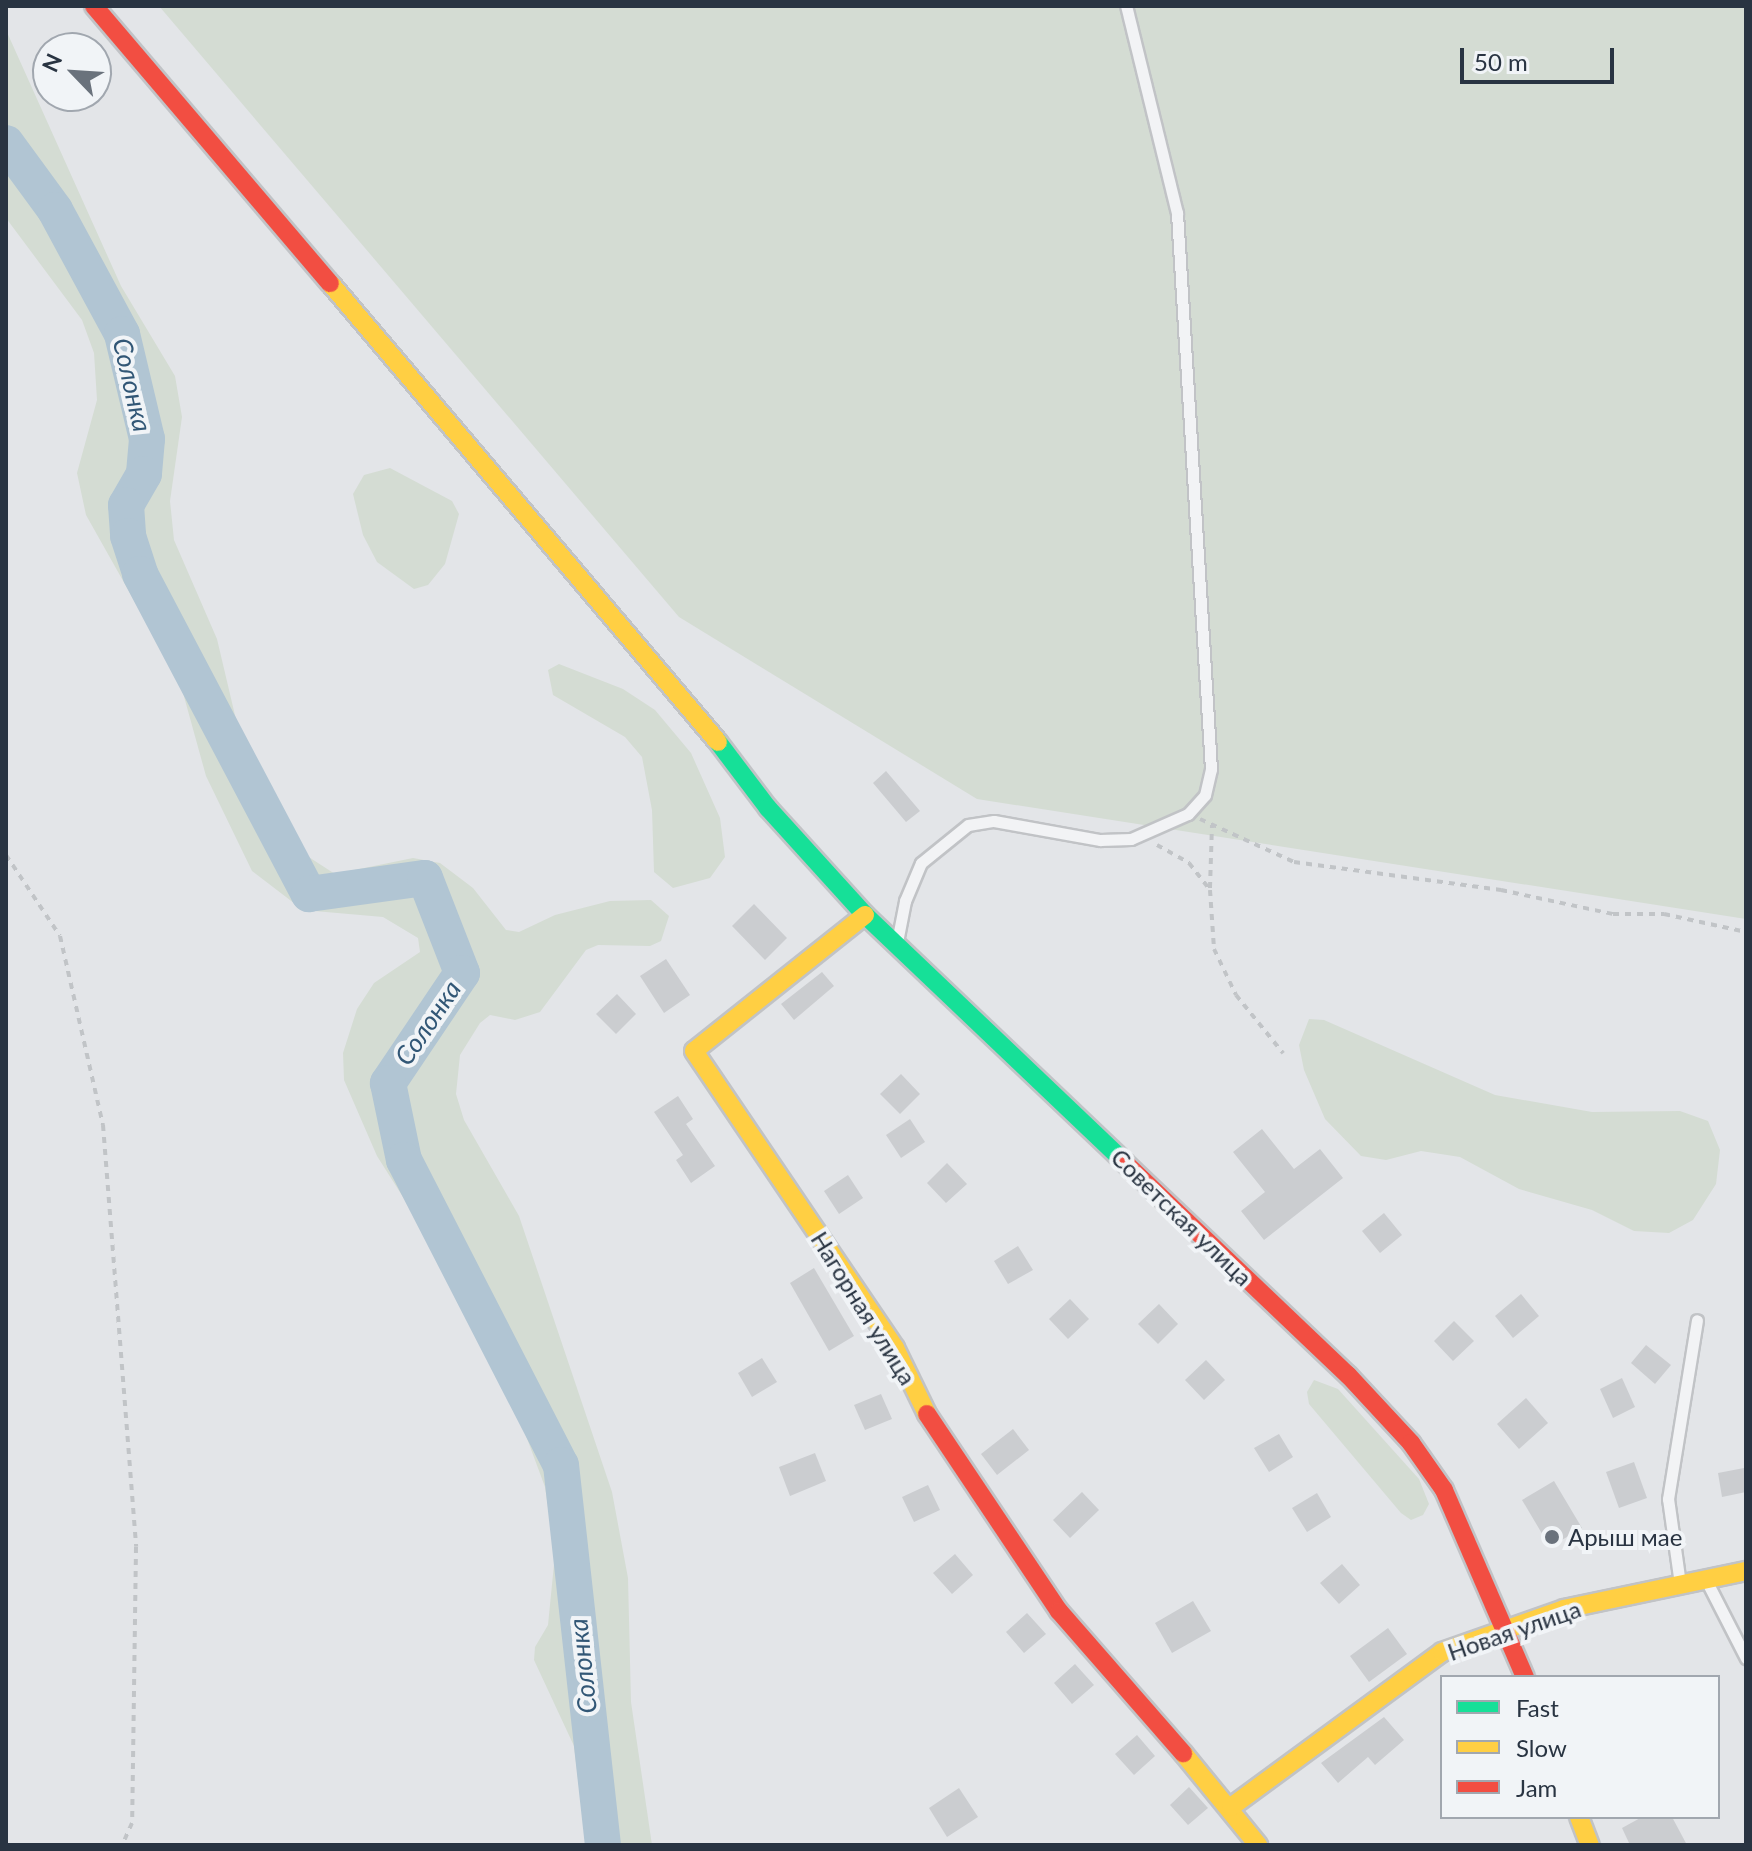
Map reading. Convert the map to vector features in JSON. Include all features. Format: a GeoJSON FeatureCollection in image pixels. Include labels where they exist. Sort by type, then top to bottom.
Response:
{"type":"FeatureCollection","features":[{"type":"Feature","properties":{"kind":"main road","name":"Советская улица"},"geometry":{"type":"LineString","coordinates":[[94,6],[694,710],[768,808],[865,915],[1348,1375],[1411,1443],[1444,1490],[1524,1675]]}},
{"type":"Feature","properties":{"kind":"main road","name":"Нагорная улица"},"geometry":{"type":"LineString","coordinates":[[865,915],[694,1051],[895,1348],[939,1439],[1059,1611],[1231,1807]]}},
{"type":"Feature","properties":{"kind":"main road","name":"Новая улица"},"geometry":{"type":"LineString","coordinates":[[1231,1807],[1442,1652],[1564,1609],[1746,1571]]}},
{"type":"Feature","properties":{"kind":"main road"},"geometry":{"type":"LineString","coordinates":[[1231,1807],[1253,1843]]}},
{"type":"Feature","properties":{"kind":"main road"},"geometry":{"type":"LineString","coordinates":[[1580,1819],[1590,1845]]}},
{"type":"Feature","properties":{"kind":"lane"},"geometry":{"type":"LineString","coordinates":[[897,945],[905,901],[921,863],[968,825],[994,821],[1100,840],[1131,839],[1188,814],[1205,795],[1211,769],[1177,213],[1126,6]]}},
{"type":"Feature","properties":{"kind":"lane"},"geometry":{"type":"LineString","coordinates":[[1680,1585],[1668,1499],[1697,1320]]}},
{"type":"Feature","properties":{"kind":"lane"},"geometry":{"type":"LineString","coordinates":[[1705,1580],[1746,1658]]}},
{"type":"Feature","properties":{"kind":"path"},"geometry":{"type":"LineString","coordinates":[[1188,814],[1294,862],[1501,890],[1613,914],[1664,914],[1746,932]]}},
{"type":"Feature","properties":{"kind":"path"},"geometry":{"type":"LineString","coordinates":[[1212,825],[1210,890],[1214,949],[1236,995],[1283,1053]]}},
{"type":"Feature","properties":{"kind":"path"},"geometry":{"type":"LineString","coordinates":[[1131,839],[1162,847],[1189,863],[1210,890]]}},
{"type":"Feature","properties":{"kind":"path"},"geometry":{"type":"LineString","coordinates":[[6,855],[60,936],[103,1125],[136,1547],[132,1823],[122,1845]]}},
{"type":"Feature","properties":{"kind":"shaded area"},"geometry":{"type":"Polygon","coordinates":[[[159,6],[1746,6],[1746,919],[977,799],[679,617],[159,6]]]}},
{"type":"Feature","properties":{"kind":"shaded area"},"geometry":{"type":"Polygon","coordinates":[[[6,30],[32,88],[32,112],[43,112],[121,286],[175,376],[182,417],[170,501],[174,540],[217,639],[238,728],[284,832],[301,852],[335,874],[413,858],[440,863],[473,888],[506,930],[519,932],[555,915],[610,901],[651,900],[669,916],[661,941],[650,946],[598,945],[586,950],[540,1012],[515,1020],[490,1015],[480,1023],[460,1055],[456,1094],[464,1120],[519,1216],[612,1492],[628,1578],[631,1702],[652,1845],[586,1845],[574,1746],[534,1660],[535,1647],[548,1625],[555,1554],[545,1487],[486,1328],[377,1156],[344,1080],[343,1053],[357,1009],[374,983],[420,952],[418,938],[383,917],[303,910],[252,871],[206,776],[180,682],[86,515],[77,473],[97,400],[94,353],[82,320],[6,218],[6,30]]]}},
{"type":"Feature","properties":{"kind":"shaded area"},"geometry":{"type":"Polygon","coordinates":[[[390,468],[452,501],[459,514],[445,564],[428,585],[414,589],[377,562],[363,535],[353,494],[364,475],[390,468]]]}},
{"type":"Feature","properties":{"kind":"shaded area"},"geometry":{"type":"Polygon","coordinates":[[[559,664],[623,689],[655,710],[691,753],[720,818],[725,857],[710,878],[673,888],[654,872],[652,810],[642,757],[625,737],[553,695],[548,670],[559,664]]]}},
{"type":"Feature","properties":{"kind":"shaded area"},"geometry":{"type":"Polygon","coordinates":[[[1309,1019],[1324,1020],[1495,1095],[1592,1112],[1680,1111],[1708,1121],[1720,1150],[1716,1184],[1693,1220],[1669,1233],[1634,1231],[1592,1210],[1519,1189],[1460,1157],[1421,1151],[1386,1160],[1361,1156],[1325,1119],[1304,1070],[1299,1045],[1309,1019]]]}},
{"type":"Feature","properties":{"kind":"shaded area"},"geometry":{"type":"Polygon","coordinates":[[[1314,1380],[1338,1389],[1419,1479],[1429,1504],[1423,1515],[1411,1520],[1401,1513],[1309,1404],[1307,1392],[1314,1380]]]}},
{"type":"Feature","properties":{"kind":"building"},"geometry":{"type":"Polygon","coordinates":[[[886,771],[920,811],[906,822],[873,783],[886,771]]]}},
{"type":"Feature","properties":{"kind":"building"},"geometry":{"type":"Polygon","coordinates":[[[754,904],[787,938],[765,960],[732,926],[754,904]]]}},
{"type":"Feature","properties":{"kind":"building"},"geometry":{"type":"Polygon","coordinates":[[[666,959],[690,995],[664,1013],[640,976],[666,959]]]}},
{"type":"Feature","properties":{"kind":"building"},"geometry":{"type":"Polygon","coordinates":[[[822,972],[834,986],[794,1020],[781,1004],[822,972]]]}},
{"type":"Feature","properties":{"kind":"building"},"geometry":{"type":"Polygon","coordinates":[[[617,994],[636,1014],[616,1034],[596,1014],[617,994]]]}},
{"type":"Feature","properties":{"kind":"building"},"geometry":{"type":"Polygon","coordinates":[[[901,1074],[920,1094],[900,1114],[880,1094],[901,1074]]]}},
{"type":"Feature","properties":{"kind":"building"},"geometry":{"type":"Polygon","coordinates":[[[678,1096],[693,1119],[686,1124],[715,1166],[691,1183],[676,1160],[683,1155],[654,1112],[678,1096]]]}},
{"type":"Feature","properties":{"kind":"building"},"geometry":{"type":"Polygon","coordinates":[[[910,1119],[925,1142],[901,1158],[886,1135],[910,1119]]]}},
{"type":"Feature","properties":{"kind":"building"},"geometry":{"type":"Polygon","coordinates":[[[1262,1129],[1294,1169],[1320,1149],[1343,1178],[1264,1240],[1241,1211],[1265,1192],[1233,1152],[1262,1129]]]}},
{"type":"Feature","properties":{"kind":"building"},"geometry":{"type":"Polygon","coordinates":[[[947,1163],[967,1184],[946,1203],[927,1183],[947,1163]]]}},
{"type":"Feature","properties":{"kind":"building"},"geometry":{"type":"Polygon","coordinates":[[[848,1175],[863,1198],[839,1214],[824,1191],[848,1175]]]}},
{"type":"Feature","properties":{"kind":"building"},"geometry":{"type":"Polygon","coordinates":[[[1384,1213],[1402,1235],[1380,1253],[1362,1231],[1384,1213]]]}},
{"type":"Feature","properties":{"kind":"building"},"geometry":{"type":"Polygon","coordinates":[[[1018,1246],[1033,1270],[1008,1284],[994,1261],[1018,1246]]]}},
{"type":"Feature","properties":{"kind":"building"},"geometry":{"type":"Polygon","coordinates":[[[814,1268],[854,1336],[829,1351],[790,1283],[814,1268]]]}},
{"type":"Feature","properties":{"kind":"building"},"geometry":{"type":"Polygon","coordinates":[[[1521,1294],[1539,1316],[1513,1338],[1495,1316],[1521,1294]]]}},
{"type":"Feature","properties":{"kind":"building"},"geometry":{"type":"Polygon","coordinates":[[[1070,1299],[1089,1319],[1068,1339],[1049,1319],[1070,1299]]]}},
{"type":"Feature","properties":{"kind":"building"},"geometry":{"type":"Polygon","coordinates":[[[1159,1304],[1178,1324],[1158,1344],[1138,1324],[1159,1304]]]}},
{"type":"Feature","properties":{"kind":"building"},"geometry":{"type":"Polygon","coordinates":[[[1454,1321],[1474,1341],[1453,1361],[1434,1341],[1454,1321]]]}},
{"type":"Feature","properties":{"kind":"building"},"geometry":{"type":"Polygon","coordinates":[[[1646,1345],[1671,1365],[1655,1384],[1631,1363],[1646,1345]]]}},
{"type":"Feature","properties":{"kind":"building"},"geometry":{"type":"Polygon","coordinates":[[[762,1358],[777,1382],[752,1397],[738,1373],[762,1358]]]}},
{"type":"Feature","properties":{"kind":"building"},"geometry":{"type":"Polygon","coordinates":[[[1206,1360],[1225,1380],[1204,1400],[1185,1380],[1206,1360]]]}},
{"type":"Feature","properties":{"kind":"building"},"geometry":{"type":"Polygon","coordinates":[[[1622,1378],[1635,1407],[1613,1418],[1600,1389],[1622,1378]]]}},
{"type":"Feature","properties":{"kind":"building"},"geometry":{"type":"Polygon","coordinates":[[[881,1394],[892,1419],[865,1430],[854,1405],[881,1394]]]}},
{"type":"Feature","properties":{"kind":"building"},"geometry":{"type":"Polygon","coordinates":[[[1526,1398],[1548,1423],[1519,1449],[1497,1424],[1526,1398]]]}},
{"type":"Feature","properties":{"kind":"building"},"geometry":{"type":"Polygon","coordinates":[[[1013,1429],[1029,1450],[997,1475],[981,1454],[1013,1429]]]}},
{"type":"Feature","properties":{"kind":"building"},"geometry":{"type":"Polygon","coordinates":[[[1279,1434],[1293,1457],[1269,1472],[1254,1448],[1279,1434]]]}},
{"type":"Feature","properties":{"kind":"building"},"geometry":{"type":"Polygon","coordinates":[[[815,1453],[826,1481],[790,1496],[779,1467],[815,1453]]]}},
{"type":"Feature","properties":{"kind":"building"},"geometry":{"type":"Polygon","coordinates":[[[1634,1462],[1647,1498],[1619,1508],[1606,1472],[1634,1462]]]}},
{"type":"Feature","properties":{"kind":"building"},"geometry":{"type":"Polygon","coordinates":[[[1744,1468],[1746,1492],[1722,1497],[1718,1473],[1744,1468]]]}},
{"type":"Feature","properties":{"kind":"building"},"geometry":{"type":"Polygon","coordinates":[[[1554,1481],[1582,1528],[1550,1547],[1522,1500],[1554,1481]]]}},
{"type":"Feature","properties":{"kind":"building"},"geometry":{"type":"Polygon","coordinates":[[[928,1485],[940,1510],[914,1522],[902,1497],[928,1485]]]}},
{"type":"Feature","properties":{"kind":"building"},"geometry":{"type":"Polygon","coordinates":[[[1082,1492],[1099,1510],[1070,1538],[1053,1520],[1082,1492]]]}},
{"type":"Feature","properties":{"kind":"building"},"geometry":{"type":"Polygon","coordinates":[[[1317,1493],[1331,1517],[1307,1532],[1292,1508],[1317,1493]]]}},
{"type":"Feature","properties":{"kind":"building"},"geometry":{"type":"Polygon","coordinates":[[[955,1554],[973,1575],[952,1594],[933,1573],[955,1554]]]}},
{"type":"Feature","properties":{"kind":"building"},"geometry":{"type":"Polygon","coordinates":[[[1342,1564],[1360,1585],[1339,1604],[1320,1583],[1342,1564]]]}},
{"type":"Feature","properties":{"kind":"building"},"geometry":{"type":"Polygon","coordinates":[[[1193,1601],[1211,1631],[1172,1653],[1155,1623],[1193,1601]]]}},
{"type":"Feature","properties":{"kind":"building"},"geometry":{"type":"Polygon","coordinates":[[[1027,1613],[1046,1634],[1024,1653],[1006,1632],[1027,1613]]]}},
{"type":"Feature","properties":{"kind":"building"},"geometry":{"type":"Polygon","coordinates":[[[1388,1628],[1407,1654],[1369,1682],[1350,1656],[1388,1628]]]}},
{"type":"Feature","properties":{"kind":"building"},"geometry":{"type":"Polygon","coordinates":[[[1075,1664],[1094,1685],[1072,1704],[1054,1683],[1075,1664]]]}},
{"type":"Feature","properties":{"kind":"building"},"geometry":{"type":"Polygon","coordinates":[[[1384,1717],[1404,1740],[1375,1765],[1368,1757],[1338,1783],[1321,1763],[1384,1717]]]}},
{"type":"Feature","properties":{"kind":"building"},"geometry":{"type":"Polygon","coordinates":[[[1137,1735],[1155,1756],[1134,1775],[1115,1754],[1137,1735]]]}},
{"type":"Feature","properties":{"kind":"building"},"geometry":{"type":"Polygon","coordinates":[[[1189,1787],[1208,1808],[1188,1825],[1170,1805],[1189,1787]]]}},
{"type":"Feature","properties":{"kind":"building"},"geometry":{"type":"Polygon","coordinates":[[[959,1788],[978,1817],[947,1837],[929,1808],[959,1788]]]}},
{"type":"Feature","properties":{"kind":"building"},"geometry":{"type":"Polygon","coordinates":[[[1638,1819],[1673,1819],[1687,1845],[1630,1845],[1622,1828],[1638,1819]]]}},
{"type":"Feature","properties":{"kind":"waterway","name":"Солонка"},"geometry":{"type":"LineString","coordinates":[[6,143],[55,210],[122,334],[147,439],[144,474],[126,505],[128,536],[140,574],[309,894],[425,878],[462,973],[388,1083],[404,1160],[561,1465],[603,1845]]}},
{"type":"Feature","properties":{"kind":"traffic: fast"},"geometry":{"type":"LineString","coordinates":[[718,742],[768,808],[865,915],[1124,1162]]}},
{"type":"Feature","properties":{"kind":"traffic: slow"},"geometry":{"type":"LineString","coordinates":[[330,283],[718,742]]}},
{"type":"Feature","properties":{"kind":"traffic: slow"},"geometry":{"type":"LineString","coordinates":[[865,915],[694,1051],[895,1348],[927,1414]]}},
{"type":"Feature","properties":{"kind":"traffic: slow"},"geometry":{"type":"LineString","coordinates":[[1231,1807],[1442,1652],[1564,1609],[1746,1571]]}},
{"type":"Feature","properties":{"kind":"traffic: slow"},"geometry":{"type":"LineString","coordinates":[[1183,1753],[1258,1845]]}},
{"type":"Feature","properties":{"kind":"traffic: slow"},"geometry":{"type":"LineString","coordinates":[[1580,1819],[1590,1845]]}},
{"type":"Feature","properties":{"kind":"traffic: jam"},"geometry":{"type":"LineString","coordinates":[[94,6],[330,283]]}},
{"type":"Feature","properties":{"kind":"traffic: jam"},"geometry":{"type":"LineString","coordinates":[[1124,1162],[1348,1375],[1411,1443],[1444,1490],[1524,1675]]}},
{"type":"Feature","properties":{"kind":"traffic: jam"},"geometry":{"type":"LineString","coordinates":[[927,1414],[1059,1611],[1183,1753]]}},
{"type":"Feature","properties":{"kind":"place","name":"Арыш мае"},"geometry":{"type":"Point","coordinates":[1552,1537]}}]}
